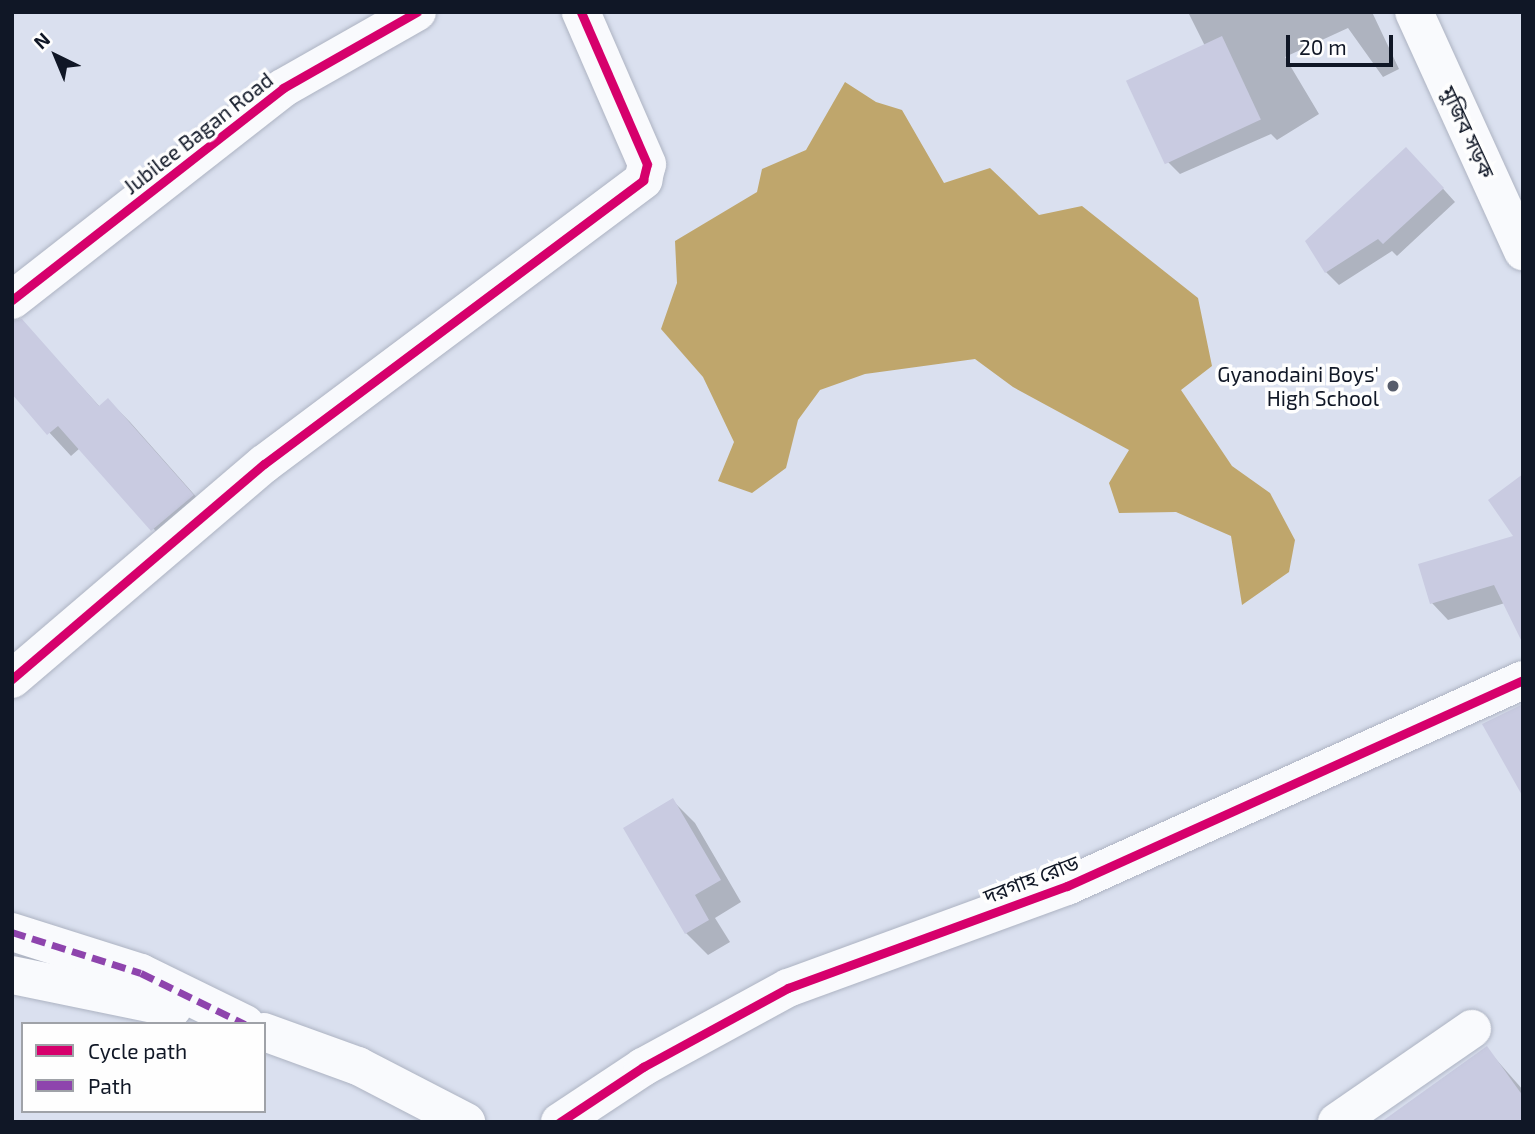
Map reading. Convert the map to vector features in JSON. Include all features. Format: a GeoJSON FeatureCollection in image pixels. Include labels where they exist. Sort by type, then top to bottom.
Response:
{"type":"FeatureCollection","features":[{"type":"Feature","properties":{"kind":"street","name":"Jubilee Bagan Road"},"geometry":{"type":"LineString","coordinates":[[12,300],[283,88],[417,12]]}},
{"type":"Feature","properties":{"kind":"street"},"geometry":{"type":"LineString","coordinates":[[12,679],[264,464],[643,180],[647,164],[581,12]]}},
{"type":"Feature","properties":{"kind":"street","name":"মুজিব সড়ক"},"geometry":{"type":"LineString","coordinates":[[1414,12],[1523,251]]}},
{"type":"Feature","properties":{"kind":"street","name":"দরগাহ রোড"},"geometry":{"type":"LineString","coordinates":[[560,1122],[643,1067],[788,988],[1067,886],[1523,680]]}},
{"type":"Feature","properties":{"kind":"street"},"geometry":{"type":"LineString","coordinates":[[12,932],[141,973],[241,1022]]}},
{"type":"Feature","properties":{"kind":"street"},"geometry":{"type":"LineString","coordinates":[[12,975],[123,995],[224,1022]]}},
{"type":"Feature","properties":{"kind":"street"},"geometry":{"type":"LineString","coordinates":[[1337,1122],[1472,1028]]}},
{"type":"Feature","properties":{"kind":"street"},"geometry":{"type":"LineString","coordinates":[[266,1033],[358,1066],[466,1122]]}},
{"type":"Feature","properties":{"kind":"shaded area"},"geometry":{"type":"Polygon","coordinates":[[[845,82],[876,102],[902,110],[944,183],[990,168],[1039,215],[1082,206],[1198,298],[1212,366],[1181,390],[1232,466],[1270,493],[1295,540],[1289,572],[1242,605],[1231,536],[1176,512],[1119,513],[1109,483],[1129,450],[1013,387],[975,359],[865,374],[820,390],[798,420],[786,468],[752,493],[718,481],[734,442],[703,377],[661,329],[677,283],[675,241],[757,192],[762,169],[806,150],[845,82]]]}},
{"type":"Feature","properties":{"kind":"building"},"geometry":{"type":"Polygon","coordinates":[[[1222,36],[1261,119],[1165,164],[1126,81],[1222,36]]]}},
{"type":"Feature","properties":{"kind":"building"},"geometry":{"type":"Polygon","coordinates":[[[1406,147],[1444,188],[1383,244],[1378,239],[1325,273],[1305,241],[1406,147]]]}},
{"type":"Feature","properties":{"kind":"building"},"geometry":{"type":"Polygon","coordinates":[[[22,319],[99,406],[108,398],[194,495],[151,531],[58,426],[47,435],[12,394],[12,321],[22,319]]]}},
{"type":"Feature","properties":{"kind":"building"},"geometry":{"type":"Polygon","coordinates":[[[1523,474],[1523,644],[1494,585],[1430,604],[1418,564],[1513,536],[1488,500],[1523,474]]]}},
{"type":"Feature","properties":{"kind":"building"},"geometry":{"type":"Polygon","coordinates":[[[1523,704],[1523,797],[1482,724],[1523,704]]]}},
{"type":"Feature","properties":{"kind":"building"},"geometry":{"type":"Polygon","coordinates":[[[673,798],[721,880],[695,895],[709,920],[685,934],[623,828],[673,798]]]}},
{"type":"Feature","properties":{"kind":"building"},"geometry":{"type":"Polygon","coordinates":[[[1487,1046],[1523,1096],[1523,1122],[1381,1122],[1487,1046]]]}},
{"type":"Feature","properties":{"kind":"marked path"},"geometry":{"type":"LineString","coordinates":[[12,932],[141,973],[241,1022]]}},
{"type":"Feature","properties":{"kind":"cycle path"},"geometry":{"type":"LineString","coordinates":[[12,300],[283,88],[417,12]]}},
{"type":"Feature","properties":{"kind":"cycle path"},"geometry":{"type":"LineString","coordinates":[[12,679],[264,464],[643,180],[647,164],[581,12]]}},
{"type":"Feature","properties":{"kind":"cycle path"},"geometry":{"type":"LineString","coordinates":[[560,1122],[643,1067],[788,988],[1067,886],[1523,680]]}},
{"type":"Feature","properties":{"kind":"place","name":"Gyanodaini Boys' High School"},"geometry":{"type":"Point","coordinates":[1393,386]}}]}
